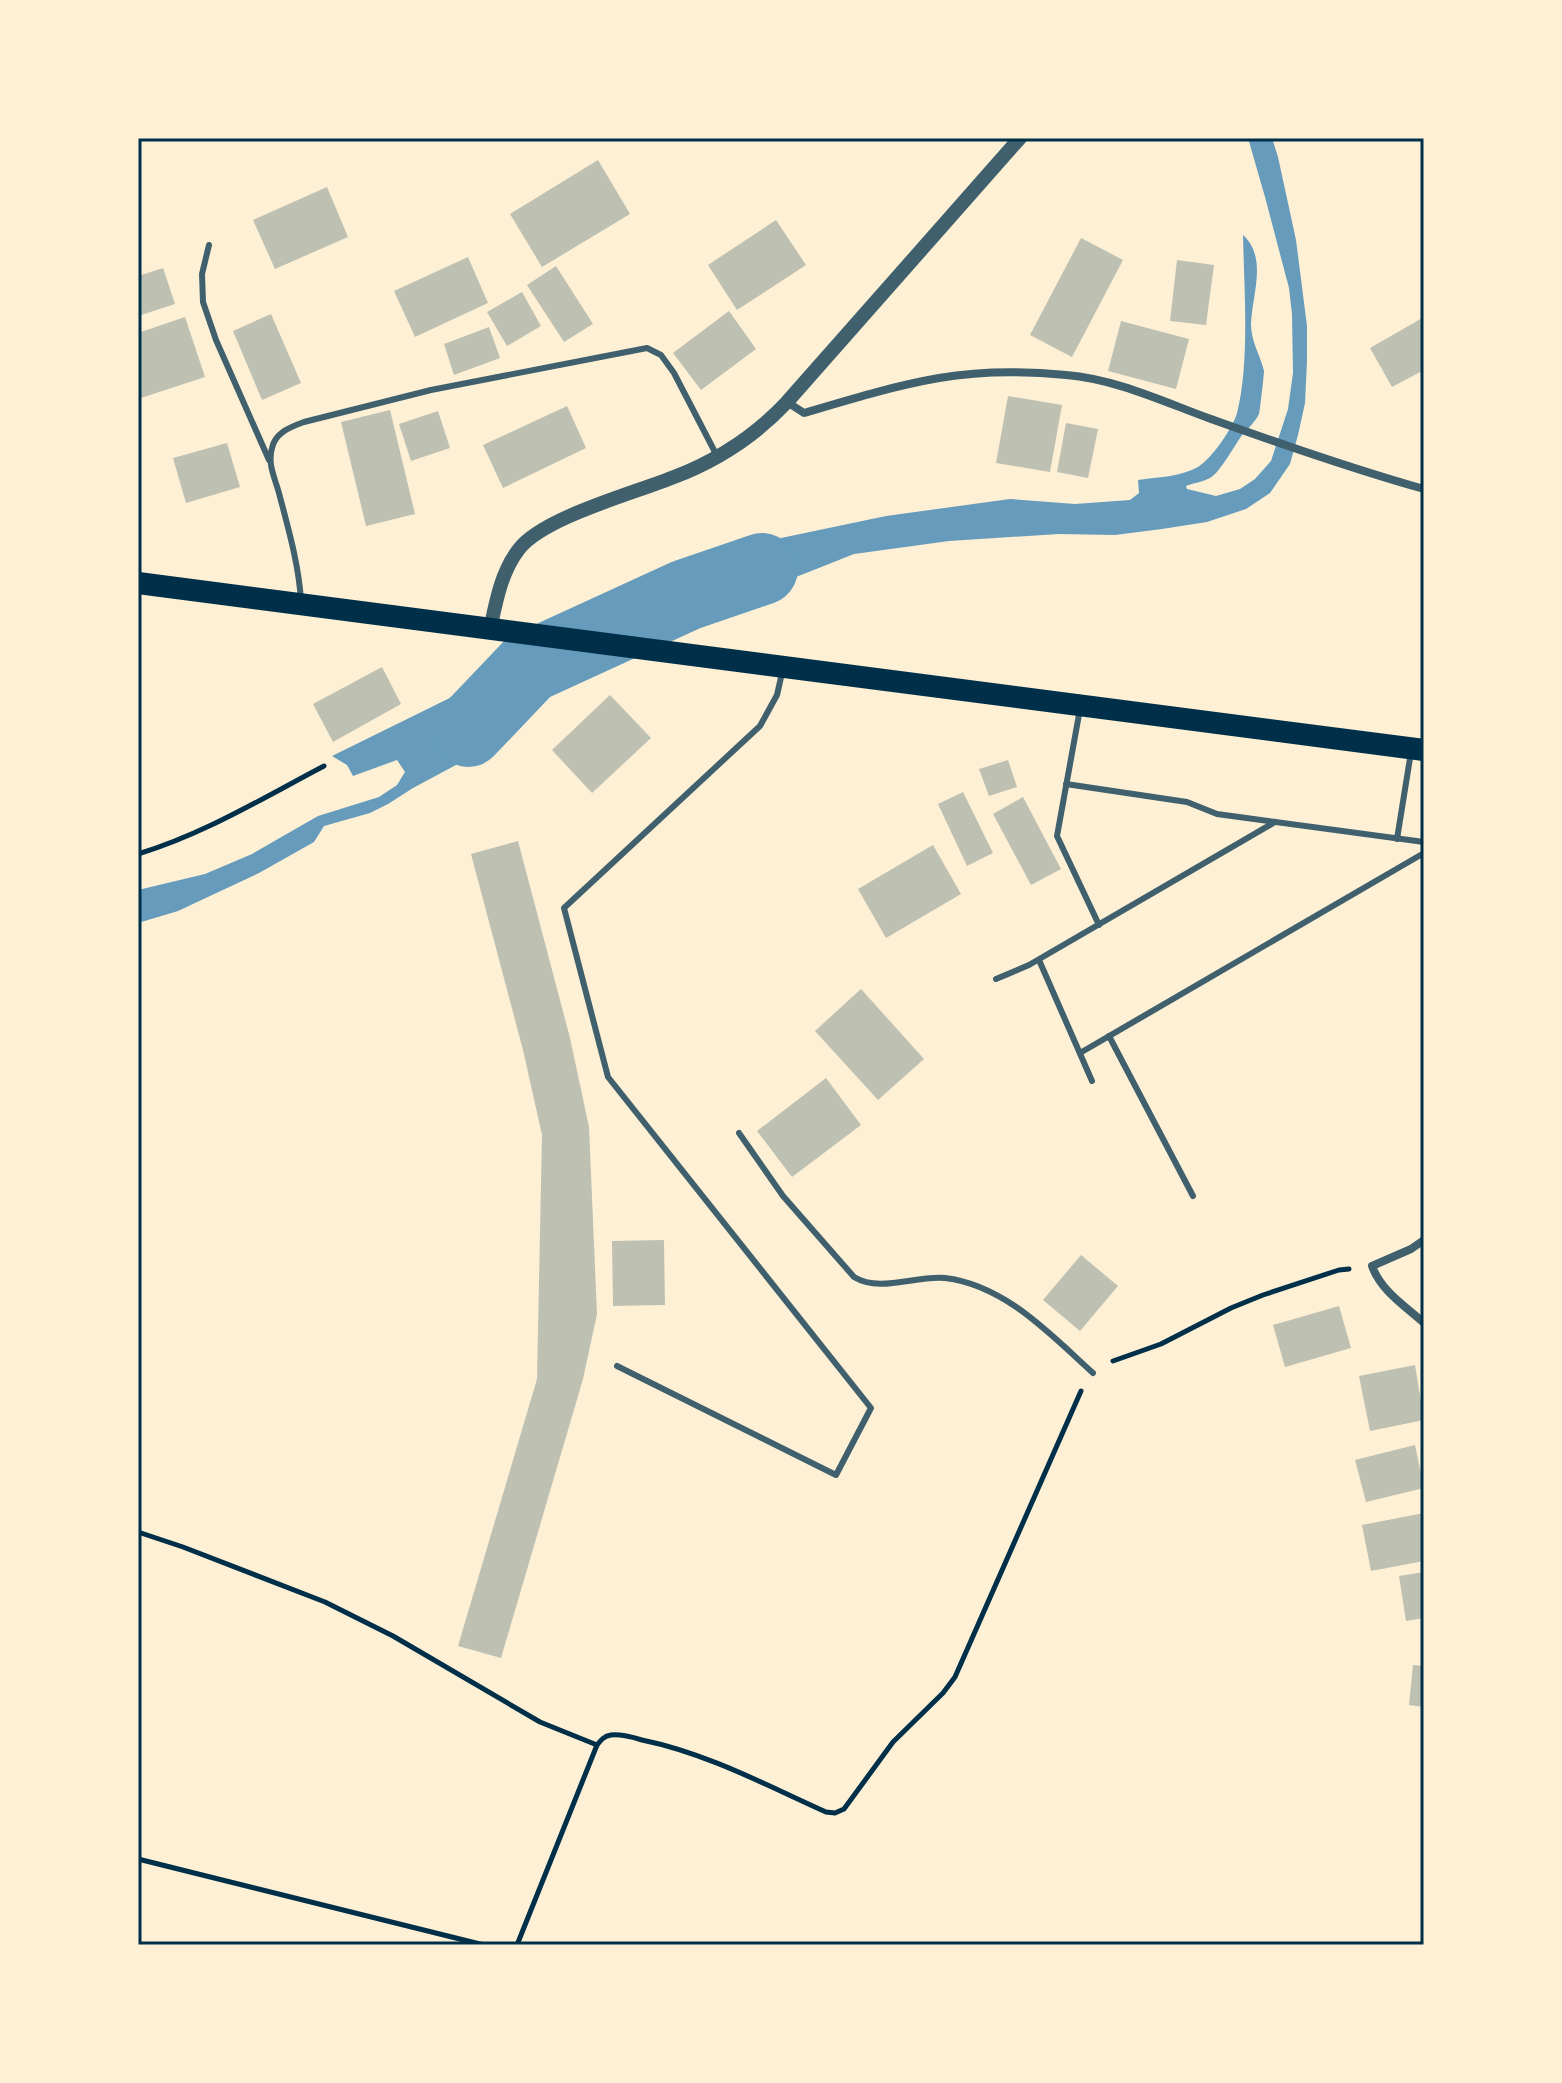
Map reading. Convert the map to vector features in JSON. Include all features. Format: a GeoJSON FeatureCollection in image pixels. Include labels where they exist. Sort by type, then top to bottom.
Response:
{"type":"FeatureCollection","features":[{"type":"Feature","properties":{"kind":"highway"},"geometry":{"type":"LineString","coordinates":[[138,583],[1418,749]]}},
{"type":"Feature","properties":{"kind":"street"},"geometry":{"type":"LineString","coordinates":[[490,630],[505,572],[520,547],[541,531],[573,515],[677,477],[717,456],[757,429],[787,402],[1020,138]]}},
{"type":"Feature","properties":{"kind":"street"},"geometry":{"type":"LineString","coordinates":[[787,402],[804,413],[940,378],[1025,373],[1067,375],[1137,392],[1360,472],[1424,489]]}},
{"type":"Feature","properties":{"kind":"street"},"geometry":{"type":"LineString","coordinates":[[1424,1240],[1372,1266],[1376,1279],[1383,1287],[1424,1323]]}},
{"type":"Feature","properties":{"kind":"lane"},"geometry":{"type":"LineString","coordinates":[[209,245],[202,274],[203,302],[216,340],[270,464],[300,576],[301,605]]}},
{"type":"Feature","properties":{"kind":"lane"},"geometry":{"type":"LineString","coordinates":[[270,464],[272,445],[284,430],[304,422],[431,390],[647,348],[661,355],[674,373],[717,456]]}},
{"type":"Feature","properties":{"kind":"lane"},"geometry":{"type":"LineString","coordinates":[[617,1366],[836,1475],[871,1408],[608,1077],[564,908],[760,726],[777,695],[783,666]]}},
{"type":"Feature","properties":{"kind":"lane"},"geometry":{"type":"LineString","coordinates":[[1081,705],[1057,836],[1099,925]]}},
{"type":"Feature","properties":{"kind":"lane"},"geometry":{"type":"LineString","coordinates":[[1397,839],[1418,749]]}},
{"type":"Feature","properties":{"kind":"lane"},"geometry":{"type":"LineString","coordinates":[[1066,784],[1187,802],[1217,814],[1424,842]]}},
{"type":"Feature","properties":{"kind":"lane"},"geometry":{"type":"LineString","coordinates":[[996,979],[1039,960],[1275,822]]}},
{"type":"Feature","properties":{"kind":"lane"},"geometry":{"type":"LineString","coordinates":[[1080,1053],[1424,853]]}},
{"type":"Feature","properties":{"kind":"lane"},"geometry":{"type":"LineString","coordinates":[[1039,960],[1092,1081]]}},
{"type":"Feature","properties":{"kind":"lane"},"geometry":{"type":"LineString","coordinates":[[1109,1036],[1193,1196]]}},
{"type":"Feature","properties":{"kind":"lane"},"geometry":{"type":"LineString","coordinates":[[739,1133],[783,1196],[854,1277],[862,1281],[885,1283],[946,1278],[994,1294],[1016,1307],[1093,1373]]}},
{"type":"Feature","properties":{"kind":"path"},"geometry":{"type":"LineString","coordinates":[[138,854],[212,826],[324,766]]}},
{"type":"Feature","properties":{"kind":"path"},"geometry":{"type":"LineString","coordinates":[[517,1945],[602,1738],[623,1736],[652,1742],[752,1778],[826,1812],[835,1813],[844,1809],[893,1742],[955,1677],[1082,1389],[1093,1373],[1107,1363],[1161,1344],[1263,1295],[1339,1270],[1372,1266]]}},
{"type":"Feature","properties":{"kind":"path"},"geometry":{"type":"LineString","coordinates":[[138,1532],[325,1602],[393,1636],[540,1722],[597,1745]]}},
{"type":"Feature","properties":{"kind":"path"},"geometry":{"type":"LineString","coordinates":[[138,1859],[484,1945]]}},
{"type":"Feature","properties":{"kind":"water"},"geometry":{"type":"Polygon","coordinates":[[[1248,138],[1272,138],[1278,157],[1296,240],[1307,326],[1305,403],[1298,435],[1290,464],[1270,493],[1246,509],[1207,522],[1162,529],[1115,535],[1059,534],[949,541],[854,554],[713,610],[626,597],[669,569],[703,566],[743,557],[781,538],[886,516],[1010,499],[1075,504],[1130,500],[1139,493],[1138,480],[1176,475],[1198,467],[1215,450],[1231,426],[1241,393],[1245,325],[1243,235],[1251,244],[1257,265],[1251,330],[1264,371],[1259,414],[1214,475],[1186,486],[1187,489],[1216,496],[1240,489],[1255,479],[1271,461],[1288,409],[1293,373],[1292,314],[1289,288],[1248,138]]]}},
{"type":"Feature","properties":{"kind":"water"},"geometry":{"type":"Polygon","coordinates":[[[504,657],[600,672],[556,685],[469,758],[388,804],[370,813],[324,826],[314,842],[259,873],[178,911],[138,923],[138,890],[205,874],[252,854],[318,816],[379,797],[397,785],[405,772],[397,760],[353,776],[347,765],[332,756],[468,689],[504,657]]]}},
{"type":"Feature","properties":{"kind":"building"},"geometry":{"type":"Polygon","coordinates":[[[598,160],[630,214],[542,267],[510,214],[598,160]]]}},
{"type":"Feature","properties":{"kind":"building"},"geometry":{"type":"Polygon","coordinates":[[[327,187],[348,237],[275,269],[253,220],[327,187]]]}},
{"type":"Feature","properties":{"kind":"building"},"geometry":{"type":"Polygon","coordinates":[[[776,220],[806,265],[737,310],[708,265],[776,220]]]}},
{"type":"Feature","properties":{"kind":"building"},"geometry":{"type":"Polygon","coordinates":[[[1081,238],[1123,260],[1072,357],[1030,335],[1081,238]]]}},
{"type":"Feature","properties":{"kind":"building"},"geometry":{"type":"Polygon","coordinates":[[[468,257],[488,303],[415,337],[394,291],[468,257]]]}},
{"type":"Feature","properties":{"kind":"building"},"geometry":{"type":"Polygon","coordinates":[[[1177,260],[1214,265],[1206,325],[1170,321],[1177,260]]]}},
{"type":"Feature","properties":{"kind":"building"},"geometry":{"type":"Polygon","coordinates":[[[556,266],[593,324],[564,342],[527,285],[556,266]]]}},
{"type":"Feature","properties":{"kind":"building"},"geometry":{"type":"Polygon","coordinates":[[[163,268],[175,304],[138,316],[138,276],[163,268]]]}},
{"type":"Feature","properties":{"kind":"building"},"geometry":{"type":"Polygon","coordinates":[[[522,292],[541,326],[507,346],[487,312],[522,292]]]}},
{"type":"Feature","properties":{"kind":"building"},"geometry":{"type":"Polygon","coordinates":[[[729,311],[756,349],[701,390],[673,353],[729,311]]]}},
{"type":"Feature","properties":{"kind":"building"},"geometry":{"type":"Polygon","coordinates":[[[271,314],[301,383],[262,400],[233,331],[271,314]]]}},
{"type":"Feature","properties":{"kind":"building"},"geometry":{"type":"Polygon","coordinates":[[[185,317],[205,377],[141,398],[138,388],[138,333],[185,317]]]}},
{"type":"Feature","properties":{"kind":"building"},"geometry":{"type":"Polygon","coordinates":[[[1424,317],[1424,370],[1392,387],[1370,348],[1424,317]]]}},
{"type":"Feature","properties":{"kind":"building"},"geometry":{"type":"Polygon","coordinates":[[[1121,321],[1189,339],[1176,389],[1108,371],[1121,321]]]}},
{"type":"Feature","properties":{"kind":"building"},"geometry":{"type":"Polygon","coordinates":[[[489,327],[500,358],[454,375],[444,344],[489,327]]]}},
{"type":"Feature","properties":{"kind":"building"},"geometry":{"type":"Polygon","coordinates":[[[1008,396],[1062,405],[1050,472],[996,463],[1008,396]]]}},
{"type":"Feature","properties":{"kind":"building"},"geometry":{"type":"Polygon","coordinates":[[[567,406],[586,448],[503,488],[483,445],[567,406]]]}},
{"type":"Feature","properties":{"kind":"building"},"geometry":{"type":"Polygon","coordinates":[[[390,410],[415,514],[366,526],[341,422],[390,410]]]}},
{"type":"Feature","properties":{"kind":"building"},"geometry":{"type":"Polygon","coordinates":[[[438,411],[450,448],[411,461],[399,424],[438,411]]]}},
{"type":"Feature","properties":{"kind":"building"},"geometry":{"type":"Polygon","coordinates":[[[1066,423],[1098,429],[1088,478],[1057,472],[1066,423]]]}},
{"type":"Feature","properties":{"kind":"building"},"geometry":{"type":"Polygon","coordinates":[[[227,443],[240,487],[186,503],[173,458],[227,443]]]}},
{"type":"Feature","properties":{"kind":"building"},"geometry":{"type":"Polygon","coordinates":[[[382,667],[401,704],[333,742],[313,704],[382,667]]]}},
{"type":"Feature","properties":{"kind":"building"},"geometry":{"type":"Polygon","coordinates":[[[610,695],[651,738],[592,793],[552,750],[610,695]]]}},
{"type":"Feature","properties":{"kind":"building"},"geometry":{"type":"Polygon","coordinates":[[[1008,760],[1017,787],[989,796],[979,769],[1008,760]]]}},
{"type":"Feature","properties":{"kind":"building"},"geometry":{"type":"Polygon","coordinates":[[[963,792],[993,853],[967,866],[938,804],[963,792]]]}},
{"type":"Feature","properties":{"kind":"building"},"geometry":{"type":"Polygon","coordinates":[[[1023,797],[1061,869],[1031,885],[993,814],[1023,797]]]}},
{"type":"Feature","properties":{"kind":"building"},"geometry":{"type":"Polygon","coordinates":[[[518,841],[570,1038],[589,1127],[597,1314],[583,1379],[501,1658],[458,1646],[537,1379],[542,1135],[523,1050],[471,854],[518,841]]]}},
{"type":"Feature","properties":{"kind":"building"},"geometry":{"type":"Polygon","coordinates":[[[933,845],[961,894],[886,938],[858,889],[933,845]]]}},
{"type":"Feature","properties":{"kind":"building"},"geometry":{"type":"Polygon","coordinates":[[[861,989],[924,1059],[878,1100],[815,1031],[861,989]]]}},
{"type":"Feature","properties":{"kind":"building"},"geometry":{"type":"Polygon","coordinates":[[[826,1078],[861,1125],[792,1177],[757,1131],[826,1078]]]}},
{"type":"Feature","properties":{"kind":"building"},"geometry":{"type":"Polygon","coordinates":[[[664,1240],[665,1305],[613,1306],[612,1241],[664,1240]]]}},
{"type":"Feature","properties":{"kind":"building"},"geometry":{"type":"Polygon","coordinates":[[[1081,1255],[1118,1286],[1080,1331],[1043,1300],[1081,1255]]]}},
{"type":"Feature","properties":{"kind":"building"},"geometry":{"type":"Polygon","coordinates":[[[1339,1306],[1351,1348],[1285,1367],[1273,1325],[1339,1306]]]}},
{"type":"Feature","properties":{"kind":"building"},"geometry":{"type":"Polygon","coordinates":[[[1415,1365],[1424,1420],[1370,1431],[1359,1376],[1415,1365]]]}},
{"type":"Feature","properties":{"kind":"building"},"geometry":{"type":"Polygon","coordinates":[[[1415,1445],[1424,1488],[1366,1502],[1355,1460],[1415,1445]]]}},
{"type":"Feature","properties":{"kind":"building"},"geometry":{"type":"Polygon","coordinates":[[[1424,1513],[1424,1561],[1371,1571],[1362,1525],[1424,1513]]]}},
{"type":"Feature","properties":{"kind":"building"},"geometry":{"type":"Polygon","coordinates":[[[1424,1572],[1424,1618],[1406,1621],[1399,1576],[1424,1572]]]}},
{"type":"Feature","properties":{"kind":"building"},"geometry":{"type":"Polygon","coordinates":[[[1413,1665],[1424,1666],[1424,1707],[1409,1705],[1413,1665]]]}},
{"type":"Feature","properties":{"kind":"waterway"},"geometry":{"type":"LineString","coordinates":[[468,731],[529,667],[686,595],[762,569]]}}]}
